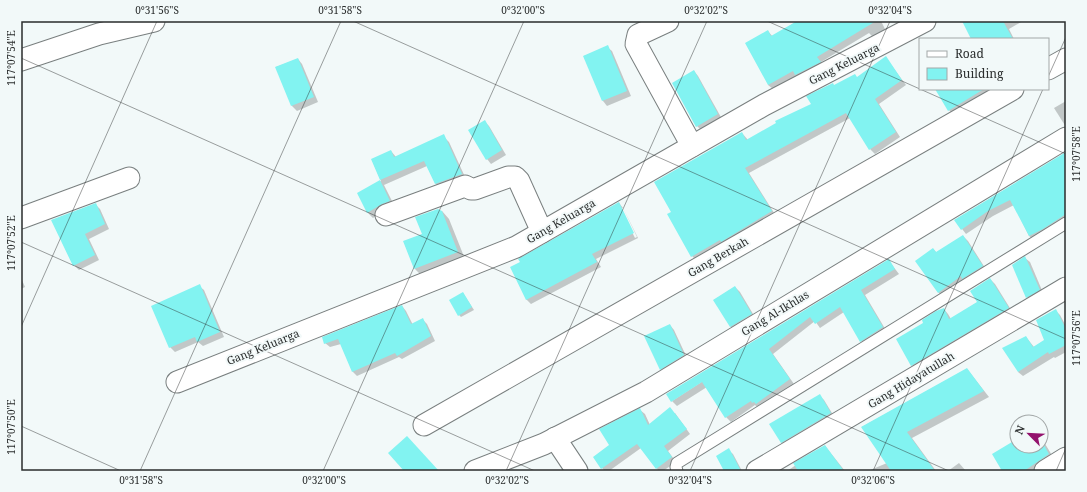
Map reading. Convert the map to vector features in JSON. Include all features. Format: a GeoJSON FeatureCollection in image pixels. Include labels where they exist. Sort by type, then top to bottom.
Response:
{"type":"FeatureCollection","features":[{"type":"Feature","properties":{"kind":"street"},"geometry":{"type":"LineString","coordinates":[[21,60],[99,34],[154,21]]}},
{"type":"Feature","properties":{"kind":"street"},"geometry":{"type":"LineString","coordinates":[[668,21],[638,35],[636,44],[692,146]]}},
{"type":"Feature","properties":{"kind":"street","name":"Gang Keluarga"},"geometry":{"type":"LineString","coordinates":[[177,382],[516,247],[764,105],[925,21]]}},
{"type":"Feature","properties":{"kind":"street"},"geometry":{"type":"LineString","coordinates":[[1049,68],[1066,59]]}},
{"type":"Feature","properties":{"kind":"street","name":"Gang Berkah"},"geometry":{"type":"LineString","coordinates":[[424,425],[1011,90]]}},
{"type":"Feature","properties":{"kind":"street","name":"Gang Al-Ikhlas"},"geometry":{"type":"LineString","coordinates":[[476,471],[555,438],[646,392],[1066,138]]}},
{"type":"Feature","properties":{"kind":"street"},"geometry":{"type":"LineString","coordinates":[[386,215],[465,186],[475,189],[508,177],[515,177],[519,181],[542,232]]}},
{"type":"Feature","properties":{"kind":"street"},"geometry":{"type":"LineString","coordinates":[[21,218],[129,178]]}},
{"type":"Feature","properties":{"kind":"street","name":"Gang Hidayatullah"},"geometry":{"type":"LineString","coordinates":[[757,471],[1066,288]]}},
{"type":"Feature","properties":{"kind":"street"},"geometry":{"type":"LineString","coordinates":[[555,438],[577,471]]}},
{"type":"Feature","properties":{"kind":"street"},"geometry":{"type":"LineString","coordinates":[[1045,471],[1066,458]]}},
{"type":"Feature","properties":{"kind":"lane"},"geometry":{"type":"LineString","coordinates":[[677,471],[676,466],[678,463],[1066,223]]}},
{"type":"Feature","properties":{"kind":"building"},"geometry":{"type":"Polygon","coordinates":[[[797,21],[876,21],[817,57],[821,62],[795,75],[793,71],[768,85],[745,43],[768,30],[771,36],[797,21]]]}},
{"type":"Feature","properties":{"kind":"building"},"geometry":{"type":"Polygon","coordinates":[[[962,21],[1003,21],[1012,38],[970,38],[962,21]]]}},
{"type":"Feature","properties":{"kind":"building"},"geometry":{"type":"Polygon","coordinates":[[[608,45],[627,91],[602,101],[583,56],[608,45]]]}},
{"type":"Feature","properties":{"kind":"building"},"geometry":{"type":"Polygon","coordinates":[[[886,56],[902,80],[875,99],[896,132],[869,150],[846,113],[745,168],[772,211],[721,242],[720,240],[691,257],[667,214],[671,212],[654,182],[742,132],[746,140],[776,123],[775,121],[811,104],[806,96],[833,83],[834,85],[855,74],[857,77],[886,56]]]}},
{"type":"Feature","properties":{"kind":"building"},"geometry":{"type":"Polygon","coordinates":[[[298,58],[314,97],[291,106],[275,67],[298,58]]]}},
{"type":"Feature","properties":{"kind":"building"},"geometry":{"type":"Polygon","coordinates":[[[694,70],[718,114],[696,127],[672,83],[694,70]]]}},
{"type":"Feature","properties":{"kind":"building"},"geometry":{"type":"Polygon","coordinates":[[[936,90],[982,90],[948,111],[936,90]]]}},
{"type":"Feature","properties":{"kind":"building"},"geometry":{"type":"Polygon","coordinates":[[[485,120],[502,150],[486,160],[468,130],[485,120]]]}},
{"type":"Feature","properties":{"kind":"building"},"geometry":{"type":"Polygon","coordinates":[[[444,134],[462,174],[435,184],[424,161],[380,180],[371,159],[391,150],[394,157],[444,134]]]}},
{"type":"Feature","properties":{"kind":"building"},"geometry":{"type":"Polygon","coordinates":[[[1066,152],[1066,214],[1043,229],[1029,236],[1010,200],[988,211],[961,230],[954,220],[1066,152]]]}},
{"type":"Feature","properties":{"kind":"building"},"geometry":{"type":"Polygon","coordinates":[[[380,180],[390,201],[367,213],[357,193],[380,180]]]}},
{"type":"Feature","properties":{"kind":"building"},"geometry":{"type":"Polygon","coordinates":[[[619,202],[634,233],[592,254],[597,262],[526,300],[510,267],[520,262],[518,259],[619,202]]]}},
{"type":"Feature","properties":{"kind":"building"},"geometry":{"type":"Polygon","coordinates":[[[96,203],[105,224],[85,234],[95,255],[73,266],[51,220],[96,203]]]}},
{"type":"Feature","properties":{"kind":"building"},"geometry":{"type":"Polygon","coordinates":[[[438,209],[442,211],[458,252],[414,269],[403,241],[422,234],[415,217],[438,209]]]}},
{"type":"Feature","properties":{"kind":"building"},"geometry":{"type":"Polygon","coordinates":[[[963,235],[983,266],[962,279],[961,276],[938,293],[915,261],[933,248],[936,252],[963,235]]]}},
{"type":"Feature","properties":{"kind":"building"},"geometry":{"type":"Polygon","coordinates":[[[1025,256],[1040,290],[1026,298],[1012,265],[1025,256]]]}},
{"type":"Feature","properties":{"kind":"building"},"geometry":{"type":"Polygon","coordinates":[[[889,259],[895,269],[861,290],[883,327],[860,342],[840,307],[815,324],[810,317],[769,349],[790,379],[756,404],[754,402],[752,403],[751,401],[725,418],[702,382],[671,402],[666,394],[889,259]]]}},
{"type":"Feature","properties":{"kind":"building"},"geometry":{"type":"Polygon","coordinates":[[[990,278],[1009,308],[911,366],[896,339],[923,323],[922,320],[936,311],[944,308],[949,319],[977,302],[970,291],[990,278]]]}},
{"type":"Feature","properties":{"kind":"building"},"geometry":{"type":"Polygon","coordinates":[[[200,284],[220,332],[197,342],[195,337],[169,348],[151,306],[200,284]]]}},
{"type":"Feature","properties":{"kind":"building"},"geometry":{"type":"Polygon","coordinates":[[[735,286],[752,314],[730,327],[713,300],[735,286]]]}},
{"type":"Feature","properties":{"kind":"building"},"geometry":{"type":"Polygon","coordinates":[[[463,292],[472,307],[458,316],[449,300],[463,292]]]}},
{"type":"Feature","properties":{"kind":"building"},"geometry":{"type":"Polygon","coordinates":[[[402,305],[411,324],[423,318],[431,336],[397,356],[395,353],[352,372],[338,339],[324,344],[322,337],[402,305]]]}},
{"type":"Feature","properties":{"kind":"building"},"geometry":{"type":"Polygon","coordinates":[[[1056,309],[1066,329],[1066,345],[1049,354],[1048,352],[1018,372],[1002,348],[1026,336],[1033,347],[1044,340],[1036,320],[1056,309]]]}},
{"type":"Feature","properties":{"kind":"building"},"geometry":{"type":"Polygon","coordinates":[[[670,324],[684,355],[660,370],[644,336],[670,324]]]}},
{"type":"Feature","properties":{"kind":"building"},"geometry":{"type":"Polygon","coordinates":[[[967,368],[984,391],[907,432],[935,471],[891,471],[861,427],[967,368]]]}},
{"type":"Feature","properties":{"kind":"building"},"geometry":{"type":"Polygon","coordinates":[[[820,394],[831,413],[781,443],[769,424],[820,394]]]}},
{"type":"Feature","properties":{"kind":"building"},"geometry":{"type":"Polygon","coordinates":[[[670,407],[687,429],[664,446],[672,457],[656,469],[637,444],[601,469],[593,457],[609,445],[599,429],[640,408],[648,425],[670,407]]]}},
{"type":"Feature","properties":{"kind":"building"},"geometry":{"type":"Polygon","coordinates":[[[407,436],[439,471],[404,471],[388,453],[407,436]]]}},
{"type":"Feature","properties":{"kind":"building"},"geometry":{"type":"Polygon","coordinates":[[[1009,444],[1009,454],[1049,454],[1024,471],[1002,471],[992,454],[1009,444]]]}},
{"type":"Feature","properties":{"kind":"building"},"geometry":{"type":"Polygon","coordinates":[[[825,445],[844,471],[798,471],[793,463],[825,445]]]}},
{"type":"Feature","properties":{"kind":"building"},"geometry":{"type":"Polygon","coordinates":[[[729,448],[741,471],[724,471],[716,456],[729,448]]]}}]}
